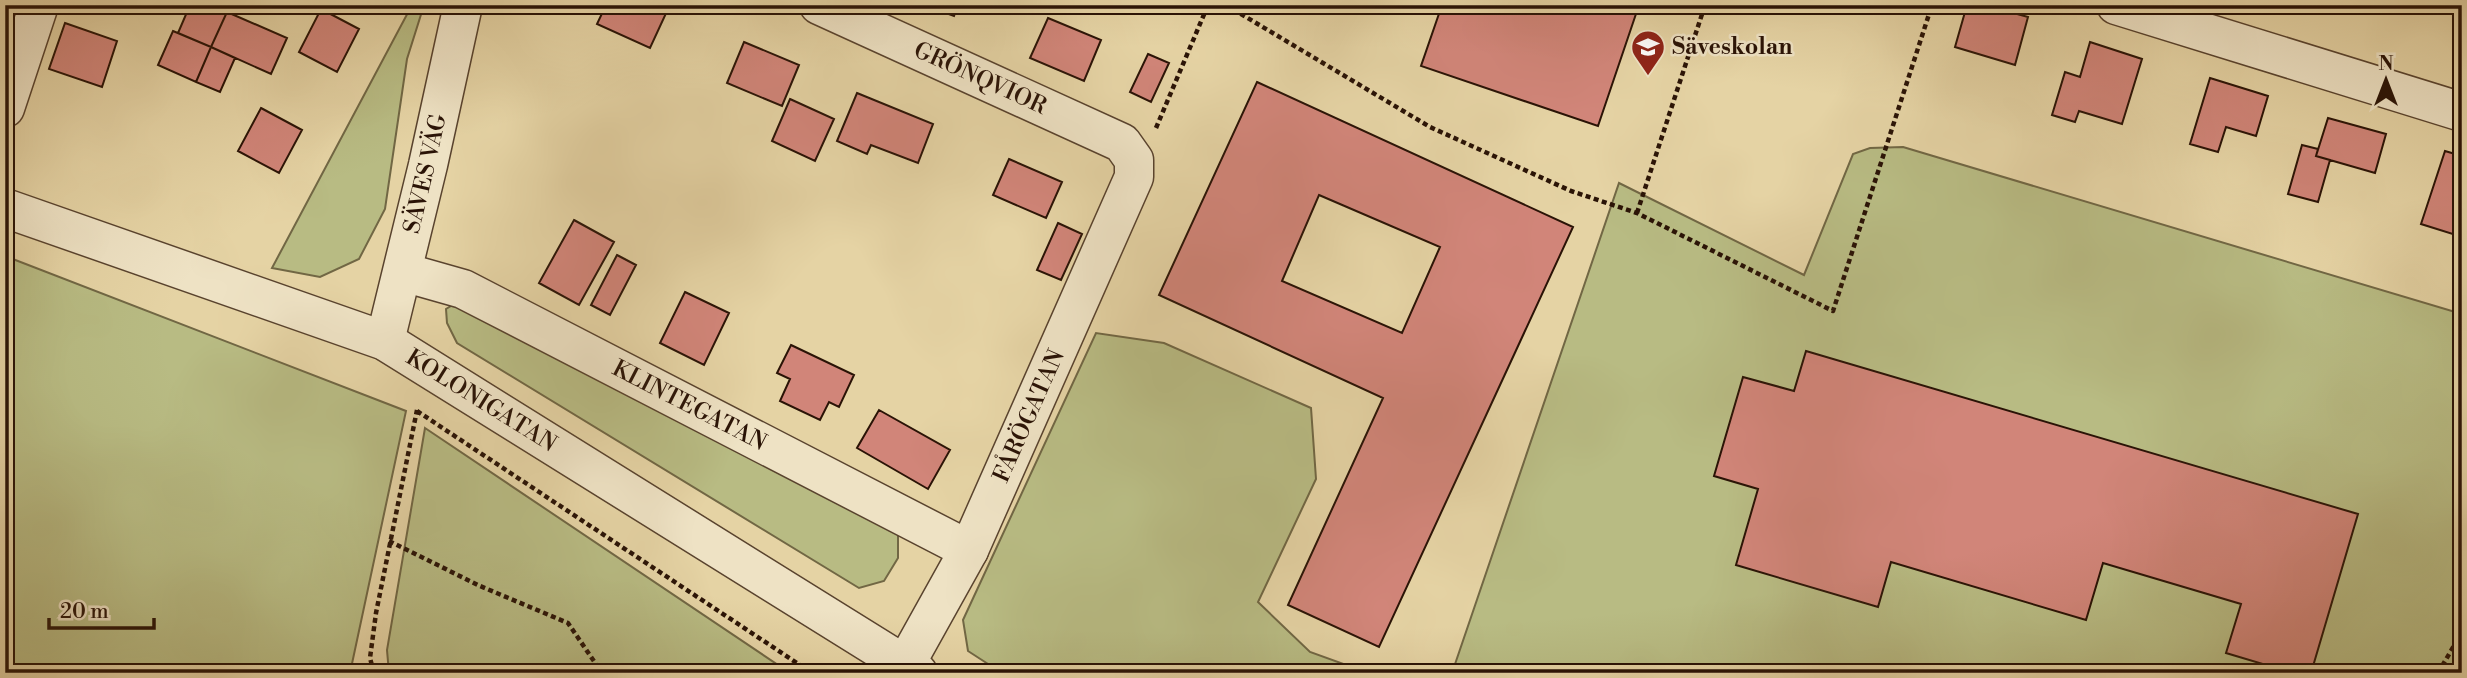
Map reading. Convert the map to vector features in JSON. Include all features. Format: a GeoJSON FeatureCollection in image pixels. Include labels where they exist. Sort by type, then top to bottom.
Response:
{"type":"FeatureCollection","features":[{"type":"Feature","properties":{"kind":"street"},"geometry":{"type":"LineString","coordinates":[[5,108],[39,5]]}},
{"type":"Feature","properties":{"kind":"street","name":"SÄVES VÄG"},"geometry":{"type":"LineString","coordinates":[[385,341],[463,5]]}},
{"type":"Feature","properties":{"kind":"street","name":"GRÖNQVIOR"},"geometry":{"type":"LineString","coordinates":[[819,5],[1122,143],[1134,160]]}},
{"type":"Feature","properties":{"kind":"street"},"geometry":{"type":"LineString","coordinates":[[2116,5],[2462,112]]}},
{"type":"Feature","properties":{"kind":"street","name":"FÅRÖGATAN"},"geometry":{"type":"LineString","coordinates":[[912,669],[969,550],[1134,177],[1134,160]]}},
{"type":"Feature","properties":{"kind":"street","name":"KOLONIGATAN"},"geometry":{"type":"LineString","coordinates":[[5,208],[385,341],[912,669]]}},
{"type":"Feature","properties":{"kind":"street","name":"KLINTEGATAN"},"geometry":{"type":"LineString","coordinates":[[403,272],[463,289],[969,550]]}},
{"type":"Feature","properties":{"kind":"path"},"geometry":{"type":"LineString","coordinates":[[1134,160],[1152,139],[1208,5]]}},
{"type":"Feature","properties":{"kind":"path"},"geometry":{"type":"LineString","coordinates":[[1226,5],[1430,127],[1570,191],[1637,214],[1833,311],[1932,5]]}},
{"type":"Feature","properties":{"kind":"path"},"geometry":{"type":"LineString","coordinates":[[1637,214],[1705,5]]}},
{"type":"Feature","properties":{"kind":"path"},"geometry":{"type":"LineString","coordinates":[[374,673],[370,658],[389,541],[426,365]]}},
{"type":"Feature","properties":{"kind":"path"},"geometry":{"type":"LineString","coordinates":[[417,411],[812,673]]}},
{"type":"Feature","properties":{"kind":"path"},"geometry":{"type":"LineString","coordinates":[[389,541],[480,586],[568,623],[602,673]]}},
{"type":"Feature","properties":{"kind":"path"},"geometry":{"type":"LineString","coordinates":[[2438,673],[2462,632]]}},
{"type":"Feature","properties":{"kind":"green space"},"geometry":{"type":"Polygon","coordinates":[[[412,5],[424,5],[407,59],[385,209],[359,259],[320,277],[272,268],[412,5]]]}},
{"type":"Feature","properties":{"kind":"green space"},"geometry":{"type":"Polygon","coordinates":[[[1903,147],[2462,314],[2462,662],[2455,673],[1002,673],[968,651],[963,620],[1096,333],[1164,343],[1311,408],[1316,479],[1258,602],[1310,652],[1360,670],[1453,670],[1619,183],[1804,275],[1853,154],[1870,148],[1903,147]]]}},
{"type":"Feature","properties":{"kind":"green space"},"geometry":{"type":"Polygon","coordinates":[[[5,256],[406,411],[350,673],[5,669],[5,256]]]}},
{"type":"Feature","properties":{"kind":"green space"},"geometry":{"type":"Polygon","coordinates":[[[461,300],[898,534],[898,558],[884,581],[859,588],[457,343],[447,323],[446,309],[461,300]]]}},
{"type":"Feature","properties":{"kind":"green space"},"geometry":{"type":"Polygon","coordinates":[[[425,428],[790,673],[389,673],[387,650],[425,428]]]}},
{"type":"Feature","properties":{"kind":"building"},"geometry":{"type":"Polygon","coordinates":[[[190,5],[211,5],[227,12],[211,47],[178,33],[190,5]]]}},
{"type":"Feature","properties":{"kind":"building"},"geometry":{"type":"Polygon","coordinates":[[[606,5],[659,5],[668,9],[650,48],[597,24],[606,5]]]}},
{"type":"Feature","properties":{"kind":"building"},"geometry":{"type":"Polygon","coordinates":[[[924,5],[958,5],[954,16],[924,5]]]}},
{"type":"Feature","properties":{"kind":"building"},"geometry":{"type":"Polygon","coordinates":[[[1442,5],[1639,5],[1598,126],[1421,66],[1442,5]]]}},
{"type":"Feature","properties":{"kind":"building"},"geometry":{"type":"Polygon","coordinates":[[[1967,5],[1985,5],[2028,17],[2015,65],[1955,47],[1967,5]]]}},
{"type":"Feature","properties":{"kind":"building"},"geometry":{"type":"Polygon","coordinates":[[[321,9],[359,29],[337,72],[299,52],[321,9]]]}},
{"type":"Feature","properties":{"kind":"building"},"geometry":{"type":"Polygon","coordinates":[[[227,12],[287,38],[271,74],[211,47],[227,12]]]}},
{"type":"Feature","properties":{"kind":"building"},"geometry":{"type":"Polygon","coordinates":[[[1048,18],[1101,40],[1084,81],[1030,58],[1048,18]]]}},
{"type":"Feature","properties":{"kind":"building"},"geometry":{"type":"Polygon","coordinates":[[[65,23],[117,41],[102,87],[49,69],[65,23]]]}},
{"type":"Feature","properties":{"kind":"building"},"geometry":{"type":"Polygon","coordinates":[[[173,31],[211,47],[196,82],[158,65],[173,31]]]}},
{"type":"Feature","properties":{"kind":"building"},"geometry":{"type":"Polygon","coordinates":[[[744,42],[799,65],[782,106],[727,83],[744,42]]]}},
{"type":"Feature","properties":{"kind":"building"},"geometry":{"type":"Polygon","coordinates":[[[2090,42],[2142,59],[2122,124],[2079,111],[2075,122],[2052,115],[2065,72],[2080,77],[2090,42]]]}},
{"type":"Feature","properties":{"kind":"building"},"geometry":{"type":"Polygon","coordinates":[[[211,47],[235,58],[220,92],[196,82],[211,47]]]}},
{"type":"Feature","properties":{"kind":"building"},"geometry":{"type":"Polygon","coordinates":[[[1148,54],[1169,63],[1151,102],[1130,92],[1148,54]]]}},
{"type":"Feature","properties":{"kind":"building"},"geometry":{"type":"Polygon","coordinates":[[[2210,78],[2268,96],[2256,136],[2226,127],[2218,152],[2190,144],[2210,78]]]}},
{"type":"Feature","properties":{"kind":"building"},"geometry":{"type":"Polygon","coordinates":[[[1257,82],[1573,227],[1379,647],[1288,605],[1383,398],[1159,295],[1257,82]],[[1319,195],[1282,281],[1402,333],[1440,247],[1319,195]]]}},
{"type":"Feature","properties":{"kind":"building"},"geometry":{"type":"Polygon","coordinates":[[[857,93],[933,124],[918,163],[871,145],[867,154],[837,141],[857,93]]]}},
{"type":"Feature","properties":{"kind":"building"},"geometry":{"type":"Polygon","coordinates":[[[790,99],[834,119],[815,161],[772,141],[790,99]]]}},
{"type":"Feature","properties":{"kind":"building"},"geometry":{"type":"Polygon","coordinates":[[[261,108],[302,130],[279,173],[238,151],[261,108]]]}},
{"type":"Feature","properties":{"kind":"building"},"geometry":{"type":"Polygon","coordinates":[[[2328,118],[2386,134],[2375,173],[2316,156],[2328,118]]]}},
{"type":"Feature","properties":{"kind":"building"},"geometry":{"type":"Polygon","coordinates":[[[2302,145],[2318,149],[2316,156],[2330,160],[2318,202],[2288,194],[2302,145]]]}},
{"type":"Feature","properties":{"kind":"building"},"geometry":{"type":"Polygon","coordinates":[[[2445,151],[2462,156],[2459,236],[2421,224],[2445,151]]]}},
{"type":"Feature","properties":{"kind":"building"},"geometry":{"type":"Polygon","coordinates":[[[1009,159],[1062,182],[1046,218],[993,195],[1009,159]]]}},
{"type":"Feature","properties":{"kind":"building"},"geometry":{"type":"Polygon","coordinates":[[[574,220],[614,242],[579,305],[539,283],[574,220]]]}},
{"type":"Feature","properties":{"kind":"building"},"geometry":{"type":"Polygon","coordinates":[[[1058,223],[1082,234],[1061,280],[1037,270],[1058,223]]]}},
{"type":"Feature","properties":{"kind":"building"},"geometry":{"type":"Polygon","coordinates":[[[617,255],[636,265],[610,315],[591,305],[617,255]]]}},
{"type":"Feature","properties":{"kind":"building"},"geometry":{"type":"Polygon","coordinates":[[[685,292],[729,313],[704,365],[660,343],[685,292]]]}},
{"type":"Feature","properties":{"kind":"building"},"geometry":{"type":"Polygon","coordinates":[[[791,345],[854,375],[839,407],[829,402],[820,420],[780,401],[790,379],[777,373],[791,345]]]}},
{"type":"Feature","properties":{"kind":"building"},"geometry":{"type":"Polygon","coordinates":[[[1806,351],[2358,514],[2311,673],[2293,673],[2226,653],[2241,604],[2103,563],[2086,620],[1891,562],[1878,607],[1736,565],[1758,489],[1714,476],[1743,377],[1794,391],[1806,351]]]}},
{"type":"Feature","properties":{"kind":"building"},"geometry":{"type":"Polygon","coordinates":[[[879,410],[950,450],[928,489],[857,448],[879,410]]]}},
{"type":"Feature","properties":{"kind":"place","name":"Säveskolan"},"geometry":{"type":"Point","coordinates":[1648,77]}}]}
